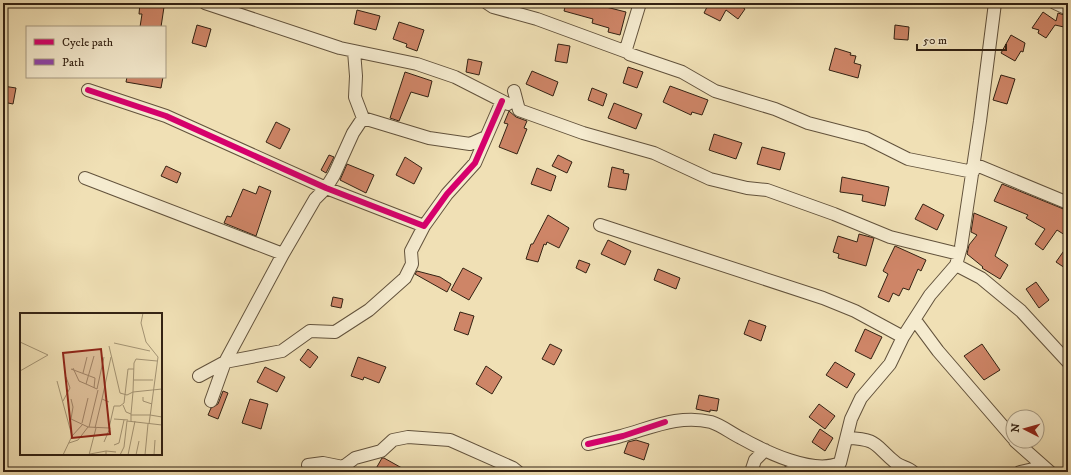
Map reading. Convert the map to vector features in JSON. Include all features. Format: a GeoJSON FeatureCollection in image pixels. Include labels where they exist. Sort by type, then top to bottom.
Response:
{"type":"FeatureCollection","features":[{"type":"Feature","properties":{"kind":"street"},"geometry":{"type":"LineString","coordinates":[[205,3],[354,51],[417,64],[455,77],[519,110],[584,133],[654,153],[710,179],[747,188],[767,190],[834,214],[890,237],[957,260],[1021,311],[1068,362]]}},
{"type":"Feature","properties":{"kind":"street"},"geometry":{"type":"LineString","coordinates":[[487,3],[493,7],[536,19],[682,72],[715,91],[775,109],[808,123],[866,138],[908,159],[973,168],[1068,203]]}},
{"type":"Feature","properties":{"kind":"street"},"geometry":{"type":"LineString","coordinates":[[627,52],[626,48],[640,3]]}},
{"type":"Feature","properties":{"kind":"street"},"geometry":{"type":"LineString","coordinates":[[588,444],[623,436],[665,422],[692,420],[712,422],[765,450],[805,467],[820,469],[832,468],[840,463],[852,419],[861,398],[890,364],[904,337],[930,295],[957,260],[973,168],[995,3]]}},
{"type":"Feature","properties":{"kind":"street"},"geometry":{"type":"LineString","coordinates":[[1055,3],[1068,9]]}},
{"type":"Feature","properties":{"kind":"street"},"geometry":{"type":"LineString","coordinates":[[354,51],[356,76],[355,97],[363,118]]}},
{"type":"Feature","properties":{"kind":"street"},"geometry":{"type":"LineString","coordinates":[[88,90],[166,116],[326,188],[424,226]]}},
{"type":"Feature","properties":{"kind":"street"},"geometry":{"type":"LineString","coordinates":[[514,91],[519,110]]}},
{"type":"Feature","properties":{"kind":"street"},"geometry":{"type":"LineString","coordinates":[[199,376],[225,362],[282,351],[310,331],[335,332],[369,310],[405,278],[412,264],[411,251],[424,226],[448,194],[475,163],[502,101]]}},
{"type":"Feature","properties":{"kind":"street"},"geometry":{"type":"LineString","coordinates":[[363,118],[429,138],[470,144],[486,137]]}},
{"type":"Feature","properties":{"kind":"street"},"geometry":{"type":"LineString","coordinates":[[211,401],[225,362],[283,254],[315,199],[326,188],[353,133],[363,118]]}},
{"type":"Feature","properties":{"kind":"street"},"geometry":{"type":"LineString","coordinates":[[85,178],[283,254]]}},
{"type":"Feature","properties":{"kind":"street"},"geometry":{"type":"LineString","coordinates":[[600,225],[823,298],[855,311],[904,337]]}},
{"type":"Feature","properties":{"kind":"street"},"geometry":{"type":"LineString","coordinates":[[915,320],[938,351],[1005,429]]}},
{"type":"Feature","properties":{"kind":"street"},"geometry":{"type":"LineString","coordinates":[[308,465],[323,463],[343,467],[355,458],[380,451],[392,440],[408,437],[450,440],[513,468],[518,472]]}},
{"type":"Feature","properties":{"kind":"street"},"geometry":{"type":"LineString","coordinates":[[847,438],[866,439],[874,443],[884,450],[897,464],[913,472]]}},
{"type":"Feature","properties":{"kind":"street"},"geometry":{"type":"LineString","coordinates":[[1024,449],[1046,470]]}},
{"type":"Feature","properties":{"kind":"street"},"geometry":{"type":"LineString","coordinates":[[750,472],[756,460],[765,450]]}},
{"type":"Feature","properties":{"kind":"street"},"geometry":{"type":"LineString","coordinates":[[789,472],[805,467]]}},
{"type":"Feature","properties":{"kind":"street"},"geometry":{"type":"LineString","coordinates":[[1020,472],[1046,470]]}},
{"type":"Feature","properties":{"kind":"building"},"geometry":{"type":"Polygon","coordinates":[[[140,3],[164,7],[161,26],[140,26],[142,14],[139,14],[140,3]]]}},
{"type":"Feature","properties":{"kind":"building"},"geometry":{"type":"Polygon","coordinates":[[[566,3],[590,3],[626,12],[620,35],[608,32],[609,28],[592,23],[593,19],[564,11],[566,3]]]}},
{"type":"Feature","properties":{"kind":"building"},"geometry":{"type":"Polygon","coordinates":[[[709,3],[737,3],[745,9],[738,19],[726,10],[720,21],[704,13],[709,3]]]}},
{"type":"Feature","properties":{"kind":"building"},"geometry":{"type":"Polygon","coordinates":[[[357,10],[380,16],[376,30],[354,24],[357,10]]]}},
{"type":"Feature","properties":{"kind":"building"},"geometry":{"type":"Polygon","coordinates":[[[1043,12],[1056,21],[1058,13],[1067,16],[1064,27],[1055,25],[1046,38],[1038,33],[1039,30],[1032,28],[1043,12]]]}},
{"type":"Feature","properties":{"kind":"building"},"geometry":{"type":"Polygon","coordinates":[[[399,22],[424,30],[417,51],[406,47],[407,44],[393,39],[399,22]]]}},
{"type":"Feature","properties":{"kind":"building"},"geometry":{"type":"Polygon","coordinates":[[[197,25],[211,29],[206,47],[192,43],[197,25]]]}},
{"type":"Feature","properties":{"kind":"building"},"geometry":{"type":"Polygon","coordinates":[[[895,25],[909,27],[908,40],[894,39],[895,25]]]}},
{"type":"Feature","properties":{"kind":"building"},"geometry":{"type":"Polygon","coordinates":[[[1011,35],[1025,43],[1023,52],[1021,51],[1015,61],[1001,53],[1011,35]]]}},
{"type":"Feature","properties":{"kind":"building"},"geometry":{"type":"Polygon","coordinates":[[[558,44],[570,46],[567,63],[555,61],[558,44]]]}},
{"type":"Feature","properties":{"kind":"building"},"geometry":{"type":"Polygon","coordinates":[[[835,48],[851,53],[850,55],[856,56],[854,63],[861,65],[858,78],[829,70],[835,48]]]}},
{"type":"Feature","properties":{"kind":"building"},"geometry":{"type":"Polygon","coordinates":[[[468,59],[482,62],[479,75],[466,72],[468,59]]]}},
{"type":"Feature","properties":{"kind":"building"},"geometry":{"type":"Polygon","coordinates":[[[628,67],[643,72],[637,88],[623,83],[628,67]]]}},
{"type":"Feature","properties":{"kind":"building"},"geometry":{"type":"Polygon","coordinates":[[[532,71],[558,82],[553,96],[526,84],[532,71]]]}},
{"type":"Feature","properties":{"kind":"building"},"geometry":{"type":"Polygon","coordinates":[[[405,72],[432,81],[428,97],[411,92],[399,121],[390,118],[405,72]]]}},
{"type":"Feature","properties":{"kind":"building"},"geometry":{"type":"Polygon","coordinates":[[[1001,75],[1015,79],[1007,104],[993,100],[1001,75]]]}},
{"type":"Feature","properties":{"kind":"building"},"geometry":{"type":"Polygon","coordinates":[[[127,78],[163,78],[161,88],[126,82],[127,78]]]}},
{"type":"Feature","properties":{"kind":"building"},"geometry":{"type":"Polygon","coordinates":[[[3,86],[16,88],[13,104],[3,102],[3,86]]]}},
{"type":"Feature","properties":{"kind":"building"},"geometry":{"type":"Polygon","coordinates":[[[670,86],[708,100],[702,115],[692,112],[691,115],[663,102],[670,86]]]}},
{"type":"Feature","properties":{"kind":"building"},"geometry":{"type":"Polygon","coordinates":[[[592,88],[607,94],[603,106],[588,100],[592,88]]]}},
{"type":"Feature","properties":{"kind":"building"},"geometry":{"type":"Polygon","coordinates":[[[614,103],[642,114],[636,129],[608,118],[614,103]]]}},
{"type":"Feature","properties":{"kind":"building"},"geometry":{"type":"Polygon","coordinates":[[[509,111],[516,117],[527,121],[524,128],[527,129],[517,154],[499,147],[508,124],[504,123],[509,111]]]}},
{"type":"Feature","properties":{"kind":"building"},"geometry":{"type":"Polygon","coordinates":[[[276,122],[290,129],[280,149],[266,142],[276,122]]]}},
{"type":"Feature","properties":{"kind":"building"},"geometry":{"type":"Polygon","coordinates":[[[714,134],[742,143],[736,159],[709,150],[714,134]]]}},
{"type":"Feature","properties":{"kind":"building"},"geometry":{"type":"Polygon","coordinates":[[[762,147],[785,153],[780,170],[757,164],[762,147]]]}},
{"type":"Feature","properties":{"kind":"building"},"geometry":{"type":"Polygon","coordinates":[[[329,155],[334,157],[326,173],[321,170],[329,155]]]}},
{"type":"Feature","properties":{"kind":"building"},"geometry":{"type":"Polygon","coordinates":[[[558,155],[572,162],[567,173],[552,166],[558,155]]]}},
{"type":"Feature","properties":{"kind":"building"},"geometry":{"type":"Polygon","coordinates":[[[405,157],[422,168],[414,184],[396,175],[405,157]]]}},
{"type":"Feature","properties":{"kind":"building"},"geometry":{"type":"Polygon","coordinates":[[[347,164],[374,175],[366,193],[340,180],[347,164]]]}},
{"type":"Feature","properties":{"kind":"building"},"geometry":{"type":"Polygon","coordinates":[[[166,166],[181,173],[177,183],[161,176],[166,166]]]}},
{"type":"Feature","properties":{"kind":"building"},"geometry":{"type":"Polygon","coordinates":[[[612,167],[624,170],[623,173],[629,174],[626,190],[608,187],[612,167]]]}},
{"type":"Feature","properties":{"kind":"building"},"geometry":{"type":"Polygon","coordinates":[[[537,168],[556,176],[551,191],[531,184],[537,168]]]}},
{"type":"Feature","properties":{"kind":"building"},"geometry":{"type":"Polygon","coordinates":[[[842,177],[889,187],[885,206],[862,201],[863,195],[840,192],[842,177]]]}},
{"type":"Feature","properties":{"kind":"building"},"geometry":{"type":"Polygon","coordinates":[[[1002,184],[1066,210],[1064,213],[1068,216],[1068,237],[1057,230],[1043,250],[1035,244],[1045,229],[1026,218],[1028,215],[994,201],[1002,184]]]}},
{"type":"Feature","properties":{"kind":"building"},"geometry":{"type":"Polygon","coordinates":[[[259,186],[271,191],[256,236],[224,223],[227,216],[231,217],[243,189],[256,194],[259,186]]]}},
{"type":"Feature","properties":{"kind":"building"},"geometry":{"type":"Polygon","coordinates":[[[923,204],[944,215],[937,230],[915,219],[923,204]]]}},
{"type":"Feature","properties":{"kind":"building"},"geometry":{"type":"Polygon","coordinates":[[[974,213],[1007,227],[995,256],[1008,265],[1000,279],[982,268],[983,267],[967,254],[969,245],[977,235],[971,232],[974,213]]]}},
{"type":"Feature","properties":{"kind":"building"},"geometry":{"type":"Polygon","coordinates":[[[548,215],[569,228],[559,248],[547,242],[546,245],[544,244],[538,262],[526,259],[531,244],[533,244],[548,215]]]}},
{"type":"Feature","properties":{"kind":"building"},"geometry":{"type":"Polygon","coordinates":[[[859,234],[874,238],[866,266],[838,258],[839,254],[833,252],[838,236],[857,242],[859,234]]]}},
{"type":"Feature","properties":{"kind":"building"},"geometry":{"type":"Polygon","coordinates":[[[608,240],[631,251],[625,265],[601,254],[608,240]]]}},
{"type":"Feature","properties":{"kind":"building"},"geometry":{"type":"Polygon","coordinates":[[[1068,245],[1068,270],[1056,262],[1068,245]]]}},
{"type":"Feature","properties":{"kind":"building"},"geometry":{"type":"Polygon","coordinates":[[[895,246],[926,260],[921,271],[918,269],[909,290],[903,288],[899,296],[893,293],[889,302],[878,297],[888,274],[883,271],[895,246]]]}},
{"type":"Feature","properties":{"kind":"building"},"geometry":{"type":"Polygon","coordinates":[[[579,260],[590,264],[586,273],[576,268],[579,260]]]}},
{"type":"Feature","properties":{"kind":"building"},"geometry":{"type":"Polygon","coordinates":[[[463,268],[482,278],[469,300],[451,290],[463,268]]]}},
{"type":"Feature","properties":{"kind":"building"},"geometry":{"type":"Polygon","coordinates":[[[658,269],[680,278],[676,289],[654,280],[658,269]]]}},
{"type":"Feature","properties":{"kind":"building"},"geometry":{"type":"Polygon","coordinates":[[[417,271],[440,277],[451,284],[447,292],[415,274],[417,271]]]}},
{"type":"Feature","properties":{"kind":"building"},"geometry":{"type":"Polygon","coordinates":[[[1036,282],[1049,300],[1039,308],[1026,289],[1036,282]]]}},
{"type":"Feature","properties":{"kind":"building"},"geometry":{"type":"Polygon","coordinates":[[[333,297],[343,299],[341,308],[331,306],[333,297]]]}},
{"type":"Feature","properties":{"kind":"building"},"geometry":{"type":"Polygon","coordinates":[[[460,312],[474,316],[468,335],[454,330],[460,312]]]}},
{"type":"Feature","properties":{"kind":"building"},"geometry":{"type":"Polygon","coordinates":[[[749,320],[766,326],[761,341],[744,334],[749,320]]]}},
{"type":"Feature","properties":{"kind":"building"},"geometry":{"type":"Polygon","coordinates":[[[865,329],[882,337],[871,359],[855,351],[865,329]]]}},
{"type":"Feature","properties":{"kind":"building"},"geometry":{"type":"Polygon","coordinates":[[[550,344],[562,350],[554,365],[542,359],[550,344]]]}},
{"type":"Feature","properties":{"kind":"building"},"geometry":{"type":"Polygon","coordinates":[[[982,344],[1000,370],[984,380],[964,356],[982,344]]]}},
{"type":"Feature","properties":{"kind":"building"},"geometry":{"type":"Polygon","coordinates":[[[308,349],[318,357],[310,368],[300,360],[308,349]]]}},
{"type":"Feature","properties":{"kind":"building"},"geometry":{"type":"Polygon","coordinates":[[[358,357],[386,367],[379,383],[364,377],[363,380],[351,376],[358,357]]]}},
{"type":"Feature","properties":{"kind":"building"},"geometry":{"type":"Polygon","coordinates":[[[835,362],[855,374],[847,388],[826,375],[835,362]]]}},
{"type":"Feature","properties":{"kind":"building"},"geometry":{"type":"Polygon","coordinates":[[[486,366],[502,377],[492,394],[476,384],[486,366]]]}},
{"type":"Feature","properties":{"kind":"building"},"geometry":{"type":"Polygon","coordinates":[[[265,367],[285,377],[277,392],[257,382],[265,367]]]}},
{"type":"Feature","properties":{"kind":"building"},"geometry":{"type":"Polygon","coordinates":[[[223,391],[228,393],[218,419],[208,415],[211,408],[218,404],[223,391]]]}},
{"type":"Feature","properties":{"kind":"building"},"geometry":{"type":"Polygon","coordinates":[[[699,395],[719,399],[717,411],[710,410],[710,412],[696,409],[699,395]]]}},
{"type":"Feature","properties":{"kind":"building"},"geometry":{"type":"Polygon","coordinates":[[[250,399],[268,404],[261,429],[242,423],[250,399]]]}},
{"type":"Feature","properties":{"kind":"building"},"geometry":{"type":"Polygon","coordinates":[[[819,404],[835,416],[825,429],[809,417],[819,404]]]}},
{"type":"Feature","properties":{"kind":"building"},"geometry":{"type":"Polygon","coordinates":[[[820,429],[833,438],[825,451],[812,442],[820,429]]]}},
{"type":"Feature","properties":{"kind":"building"},"geometry":{"type":"Polygon","coordinates":[[[636,440],[649,444],[644,460],[624,453],[628,442],[636,440]]]}},
{"type":"Feature","properties":{"kind":"building"},"geometry":{"type":"Polygon","coordinates":[[[382,458],[384,458],[409,472],[374,472],[382,458]]]}},
{"type":"Feature","properties":{"kind":"cycle path"},"geometry":{"type":"LineString","coordinates":[[88,90],[166,116],[326,188],[424,226],[447,194],[475,163],[502,101]]}},
{"type":"Feature","properties":{"kind":"cycle path"},"geometry":{"type":"LineString","coordinates":[[588,444],[623,436],[665,422]]}}]}
